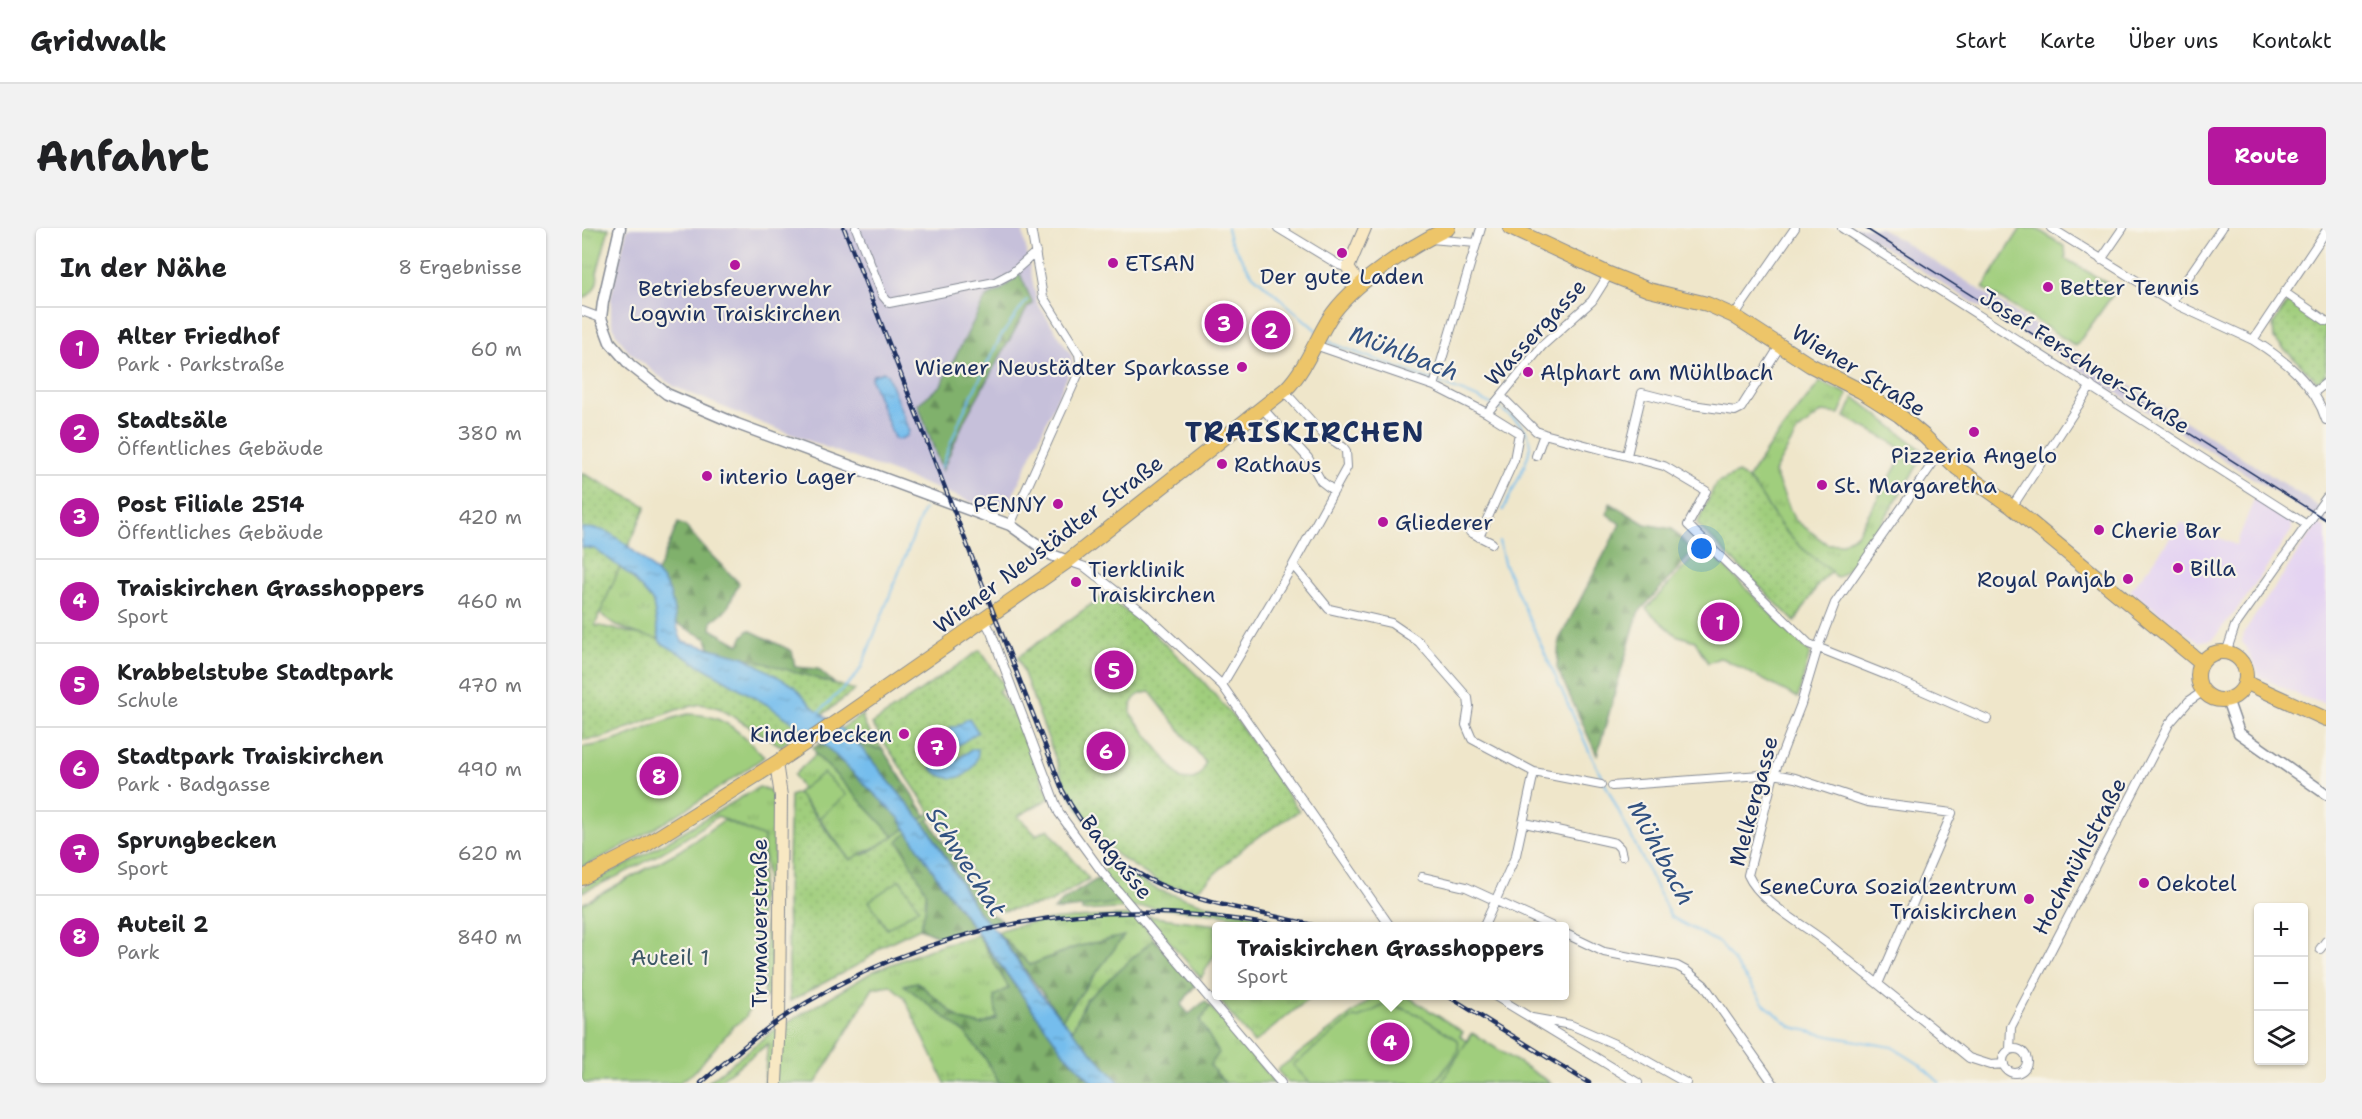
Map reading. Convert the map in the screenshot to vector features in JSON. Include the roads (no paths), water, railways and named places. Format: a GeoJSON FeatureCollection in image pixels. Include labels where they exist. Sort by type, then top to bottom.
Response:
{"type":"FeatureCollection","features":[{"type":"Feature","properties":{"kind":"main road"},"geometry":{"type":"LineString","coordinates":[[1360,285],[1348,268],[1365,228]]}},
{"type":"Feature","properties":{"kind":"main road","name":"Wiener Neustädter Straße"},"geometry":{"type":"LineString","coordinates":[[582,878],[644,846],[808,742],[1068,561],[1118,523],[1192,461],[1263,409],[1288,396],[1290,385],[1342,301],[1360,285],[1427,239],[1448,228]]}},
{"type":"Feature","properties":{"kind":"main road","name":"Wiener Straße"},"geometry":{"type":"LineString","coordinates":[[1510,228],[1649,290],[1707,304],[1734,316],[1810,365],[1861,391],[1899,415],[1957,468],[2012,507],[2201,663]]}},
{"type":"Feature","properties":{"kind":"main road"},"geometry":{"type":"LineString","coordinates":[[2214,653],[2226,653],[2240,661],[2244,667],[2245,682],[2238,693],[2227,699],[2215,699],[2204,691],[2198,678],[2201,663],[2214,653]]}},
{"type":"Feature","properties":{"kind":"main road"},"geometry":{"type":"LineString","coordinates":[[2245,682],[2326,719]]}},
{"type":"Feature","properties":{"kind":"main road","name":"Trumauerstraße"},"geometry":{"type":"LineString","coordinates":[[776,763],[781,796],[779,1020],[776,1083]]}},
{"type":"Feature","properties":{"kind":"street"},"geometry":{"type":"LineString","coordinates":[[620,228],[601,318],[610,342],[630,365],[667,394],[737,424],[1010,525],[1052,555],[1085,567],[1144,613],[1222,685],[1387,922]]}},
{"type":"Feature","properties":{"kind":"street"},"geometry":{"type":"LineString","coordinates":[[856,228],[882,296],[889,303],[994,282],[1012,273],[1036,252]]}},
{"type":"Feature","properties":{"kind":"street"},"geometry":{"type":"LineString","coordinates":[[1010,525],[1081,368],[1078,354],[1043,297],[1031,228]]}},
{"type":"Feature","properties":{"kind":"street"},"geometry":{"type":"LineString","coordinates":[[1278,228],[1339,265],[1348,268]]}},
{"type":"Feature","properties":{"kind":"street"},"geometry":{"type":"LineString","coordinates":[[1435,382],[1481,228]]}},
{"type":"Feature","properties":{"kind":"street"},"geometry":{"type":"LineString","coordinates":[[1734,316],[1795,228]]}},
{"type":"Feature","properties":{"kind":"street","name":"Josef Ferschner-Straße"},"geometry":{"type":"LineString","coordinates":[[1842,228],[2307,525]]}},
{"type":"Feature","properties":{"kind":"street"},"geometry":{"type":"LineString","coordinates":[[2051,228],[2170,302],[2253,340],[2278,356],[2298,374],[2313,393],[2326,420]]}},
{"type":"Feature","properties":{"kind":"street"},"geometry":{"type":"LineString","coordinates":[[2101,260],[2122,228]]}},
{"type":"Feature","properties":{"kind":"street"},"geometry":{"type":"LineString","coordinates":[[2170,302],[2222,228]]}},
{"type":"Feature","properties":{"kind":"street"},"geometry":{"type":"LineString","coordinates":[[2253,340],[2326,231]]}},
{"type":"Feature","properties":{"kind":"street"},"geometry":{"type":"LineString","coordinates":[[1427,239],[1476,243]]}},
{"type":"Feature","properties":{"kind":"street","name":"Wassergasse"},"geometry":{"type":"LineString","coordinates":[[1494,405],[1542,346],[1593,301],[1609,274]]}},
{"type":"Feature","properties":{"kind":"street"},"geometry":{"type":"LineString","coordinates":[[2284,292],[2326,321]]}},
{"type":"Feature","properties":{"kind":"street"},"geometry":{"type":"LineString","coordinates":[[582,311],[601,318]]}},
{"type":"Feature","properties":{"kind":"street"},"geometry":{"type":"LineString","coordinates":[[1319,339],[1494,405],[1544,434],[1664,466],[1706,491],[1688,525],[1809,644],[1987,719]]}},
{"type":"Feature","properties":{"kind":"street"},"geometry":{"type":"LineString","coordinates":[[1627,455],[1642,393],[1685,404],[1735,411],[1741,408],[1780,346]]}},
{"type":"Feature","properties":{"kind":"street"},"geometry":{"type":"LineString","coordinates":[[2313,393],[2326,383]]}},
{"type":"Feature","properties":{"kind":"street"},"geometry":{"type":"LineString","coordinates":[[2012,507],[2091,386]]}},
{"type":"Feature","properties":{"kind":"street"},"geometry":{"type":"LineString","coordinates":[[1222,685],[1293,565],[1347,467],[1346,451],[1323,434],[1288,396]]}},
{"type":"Feature","properties":{"kind":"street"},"geometry":{"type":"LineString","coordinates":[[1479,537],[1514,460],[1519,433],[1494,405]]}},
{"type":"Feature","properties":{"kind":"street"},"geometry":{"type":"LineString","coordinates":[[1263,409],[1308,458],[1321,481],[1334,490]]}},
{"type":"Feature","properties":{"kind":"street"},"geometry":{"type":"LineString","coordinates":[[1536,456],[1544,434]]}},
{"type":"Feature","properties":{"kind":"street","name":"Melkergasse"},"geometry":{"type":"LineString","coordinates":[[1940,453],[1835,603],[1818,646],[1801,704],[1774,774],[1748,875],[1755,887],[1774,904],[1969,1058],[1991,1065],[2004,1064]]}},
{"type":"Feature","properties":{"kind":"street"},"geometry":{"type":"LineString","coordinates":[[2226,653],[2235,626],[2326,498]]}},
{"type":"Feature","properties":{"kind":"street"},"geometry":{"type":"LineString","coordinates":[[1470,532],[1492,543]]}},
{"type":"Feature","properties":{"kind":"street"},"geometry":{"type":"LineString","coordinates":[[1293,565],[1329,609],[1391,623],[1419,642],[1468,699],[1466,725],[1472,739],[1534,772],[1601,785]]}},
{"type":"Feature","properties":{"kind":"street","name":"Badgasse"},"geometry":{"type":"LineString","coordinates":[[984,620],[991,632],[1059,813],[1102,872],[1281,1083]]}},
{"type":"Feature","properties":{"kind":"street","name":"Hochmühlstraße"},"geometry":{"type":"LineString","coordinates":[[2004,1064],[2005,1056],[2010,1050],[2011,1027],[2169,724],[2189,701],[2204,691]]}},
{"type":"Feature","properties":{"kind":"street"},"geometry":{"type":"LineString","coordinates":[[2227,699],[2239,733],[2326,794]]}},
{"type":"Feature","properties":{"kind":"street"},"geometry":{"type":"LineString","coordinates":[[1486,922],[1516,855],[1525,823],[1534,772]]}},
{"type":"Feature","properties":{"kind":"street"},"geometry":{"type":"LineString","coordinates":[[1612,786],[1774,774],[1795,778],[1867,802],[1952,813],[1878,984]]}},
{"type":"Feature","properties":{"kind":"street"},"geometry":{"type":"LineString","coordinates":[[1525,823],[1615,843],[1620,848],[1622,856]]}},
{"type":"Feature","properties":{"kind":"street"},"geometry":{"type":"LineString","coordinates":[[1422,878],[1466,886],[1541,922]]}},
{"type":"Feature","properties":{"kind":"street"},"geometry":{"type":"LineString","coordinates":[[1569,935],[1604,952],[1677,966],[1704,985],[1773,1083]]}},
{"type":"Feature","properties":{"kind":"street"},"geometry":{"type":"LineString","coordinates":[[2320,949],[2326,941]]}},
{"type":"Feature","properties":{"kind":"street"},"geometry":{"type":"LineString","coordinates":[[1502,1000],[1638,1083]]}},
{"type":"Feature","properties":{"kind":"street"},"geometry":{"type":"LineString","coordinates":[[1532,1018],[1571,1025],[1626,1049],[1686,1083]]}},
{"type":"Feature","properties":{"kind":"street"},"geometry":{"type":"LineString","coordinates":[[2004,1064],[2008,1071],[2016,1073],[2026,1068],[2027,1057],[2022,1051],[2010,1050]]}},
{"type":"Feature","properties":{"kind":"street"},"geometry":{"type":"LineString","coordinates":[[2016,1073],[2017,1083]]}},
{"type":"Feature","properties":{"kind":"water"},"geometry":{"type":"Polygon","coordinates":[[[884,372],[887,374],[909,431],[907,436],[898,440],[894,438],[871,379],[873,375],[884,372]]]}},
{"type":"Feature","properties":{"kind":"water"},"geometry":{"type":"Polygon","coordinates":[[[582,528],[599,529],[609,533],[658,575],[669,591],[677,629],[682,641],[744,657],[794,686],[813,707],[853,738],[930,831],[977,911],[997,932],[1038,991],[1120,1083],[1093,1083],[1064,1053],[939,880],[899,818],[823,743],[766,704],[660,642],[653,602],[630,575],[595,549],[582,547],[582,528]]]}},
{"type":"Feature","properties":{"kind":"water"},"geometry":{"type":"Polygon","coordinates":[[[969,718],[978,732],[951,750],[942,737],[951,731],[950,727],[956,727],[969,718]]]}},
{"type":"Feature","properties":{"kind":"water"},"geometry":{"type":"Polygon","coordinates":[[[973,749],[978,749],[977,758],[968,772],[962,776],[946,777],[931,768],[939,763],[945,763],[948,758],[953,757],[956,760],[973,749]]]}},
{"type":"Feature","properties":{"kind":"waterway","name":"Mühlbach"},"geometry":{"type":"LineString","coordinates":[[1227,228],[1230,240],[1251,273],[1316,330]]}},
{"type":"Feature","properties":{"kind":"waterway"},"geometry":{"type":"LineString","coordinates":[[941,468],[961,417],[1001,336],[1027,300]]}},
{"type":"Feature","properties":{"kind":"waterway","name":"Mühlbach"},"geometry":{"type":"LineString","coordinates":[[1325,337],[1333,344],[1434,381]]}},
{"type":"Feature","properties":{"kind":"waterway","name":"Mühlbach"},"geometry":{"type":"LineString","coordinates":[[1439,383],[1479,398],[1508,414],[1528,434],[1529,453],[1503,510]]}},
{"type":"Feature","properties":{"kind":"waterway"},"geometry":{"type":"LineString","coordinates":[[818,713],[855,677],[861,668],[924,509]]}},
{"type":"Feature","properties":{"kind":"waterway","name":"Mühlbach"},"geometry":{"type":"LineString","coordinates":[[1499,541],[1504,563],[1590,753],[1671,917],[1721,944],[1764,1004],[1792,1027],[1892,1047],[1919,1064],[1940,1083]]}},
{"type":"Feature","properties":{"kind":"tram line"},"geometry":{"type":"LineString","coordinates":[[1865,228],[2326,520]]}},
{"type":"Feature","properties":{"kind":"railway"},"geometry":{"type":"LineString","coordinates":[[844,228],[1062,789],[1085,826],[1111,854],[1139,874],[1170,889],[1203,900],[1299,922]]}},
{"type":"Feature","properties":{"kind":"railway"},"geometry":{"type":"LineString","coordinates":[[701,1083],[769,1027],[836,986],[895,958],[956,938],[1018,923],[1081,915],[1146,913],[1211,916],[1250,922]]}},
{"type":"Feature","properties":{"kind":"railway"},"geometry":{"type":"LineString","coordinates":[[1454,1000],[1589,1083]]}},
{"type":"Feature","properties":{"kind":"place","name":"Der gute Laden"},"geometry":{"type":"Point","coordinates":[1342,253]}},
{"type":"Feature","properties":{"kind":"place","name":"ETSAN"},"geometry":{"type":"Point","coordinates":[1113,263]}},
{"type":"Feature","properties":{"kind":"place","name":"Betriebsfeuerwehr Logwin Traiskirchen"},"geometry":{"type":"Point","coordinates":[735,265]}},
{"type":"Feature","properties":{"kind":"place","name":"Better Tennis"},"geometry":{"type":"Point","coordinates":[2048,287]}},
{"type":"Feature","properties":{"kind":"place","name":"Post Filiale 2514"},"geometry":{"type":"Point","coordinates":[1224,323]}},
{"type":"Feature","properties":{"kind":"place","name":"Stadtsäle"},"geometry":{"type":"Point","coordinates":[1271,330]}},
{"type":"Feature","properties":{"kind":"place","name":"Wiener Neustädter Sparkasse"},"geometry":{"type":"Point","coordinates":[1242,367]}},
{"type":"Feature","properties":{"kind":"place","name":"Alphart am Mühlbach"},"geometry":{"type":"Point","coordinates":[1528,372]}},
{"type":"Feature","properties":{"kind":"place","name":"Pizzeria Angelo"},"geometry":{"type":"Point","coordinates":[1974,432]}},
{"type":"Feature","properties":{"kind":"place","name":"Rathaus"},"geometry":{"type":"Point","coordinates":[1222,464]}},
{"type":"Feature","properties":{"kind":"place","name":"interio Lager"},"geometry":{"type":"Point","coordinates":[707,476]}},
{"type":"Feature","properties":{"kind":"place","name":"St. Margaretha"},"geometry":{"type":"Point","coordinates":[1822,485]}},
{"type":"Feature","properties":{"kind":"place","name":"PENNY"},"geometry":{"type":"Point","coordinates":[1058,504]}},
{"type":"Feature","properties":{"kind":"place","name":"Gliederer"},"geometry":{"type":"Point","coordinates":[1383,522]}},
{"type":"Feature","properties":{"kind":"place","name":"Cherie Bar"},"geometry":{"type":"Point","coordinates":[2099,530]}},
{"type":"Feature","properties":{"kind":"place","name":"Billa"},"geometry":{"type":"Point","coordinates":[2178,568]}},
{"type":"Feature","properties":{"kind":"place","name":"Royal Panjab"},"geometry":{"type":"Point","coordinates":[2128,579]}},
{"type":"Feature","properties":{"kind":"place","name":"Tierklinik Traiskirchen"},"geometry":{"type":"Point","coordinates":[1076,582]}},
{"type":"Feature","properties":{"kind":"place","name":"Alter Friedhof"},"geometry":{"type":"Point","coordinates":[1720,622]}},
{"type":"Feature","properties":{"kind":"place","name":"Krabbelstube Stadtpark"},"geometry":{"type":"Point","coordinates":[1114,670]}},
{"type":"Feature","properties":{"kind":"place","name":"Kinderbecken"},"geometry":{"type":"Point","coordinates":[904,734]}},
{"type":"Feature","properties":{"kind":"place","name":"Sprungbecken"},"geometry":{"type":"Point","coordinates":[937,747]}},
{"type":"Feature","properties":{"kind":"place","name":"Stadtpark Traiskirchen"},"geometry":{"type":"Point","coordinates":[1106,751]}},
{"type":"Feature","properties":{"kind":"place","name":"Auteil 2"},"geometry":{"type":"Point","coordinates":[659,776]}},
{"type":"Feature","properties":{"kind":"place","name":"Oekotel"},"geometry":{"type":"Point","coordinates":[2144,883]}},
{"type":"Feature","properties":{"kind":"place","name":"SeneCura Sozialzentrum Traiskirchen"},"geometry":{"type":"Point","coordinates":[2029,899]}},
{"type":"Feature","properties":{"kind":"place","name":"Traiskirchen Grasshoppers"},"geometry":{"type":"Point","coordinates":[1390,1042]}},
{"type":"Feature","properties":{"kind":"district","name":"TRAISKIRCHEN"},"geometry":{"type":"Point","coordinates":[1305,432]}},
{"type":"Feature","properties":{"kind":"water label","name":"Schwechat"},"geometry":{"type":"Point","coordinates":[966,862]}},
{"type":"Feature","properties":{"kind":"park label","name":"Auteil 1"},"geometry":{"type":"Point","coordinates":[670,957]}}]}
